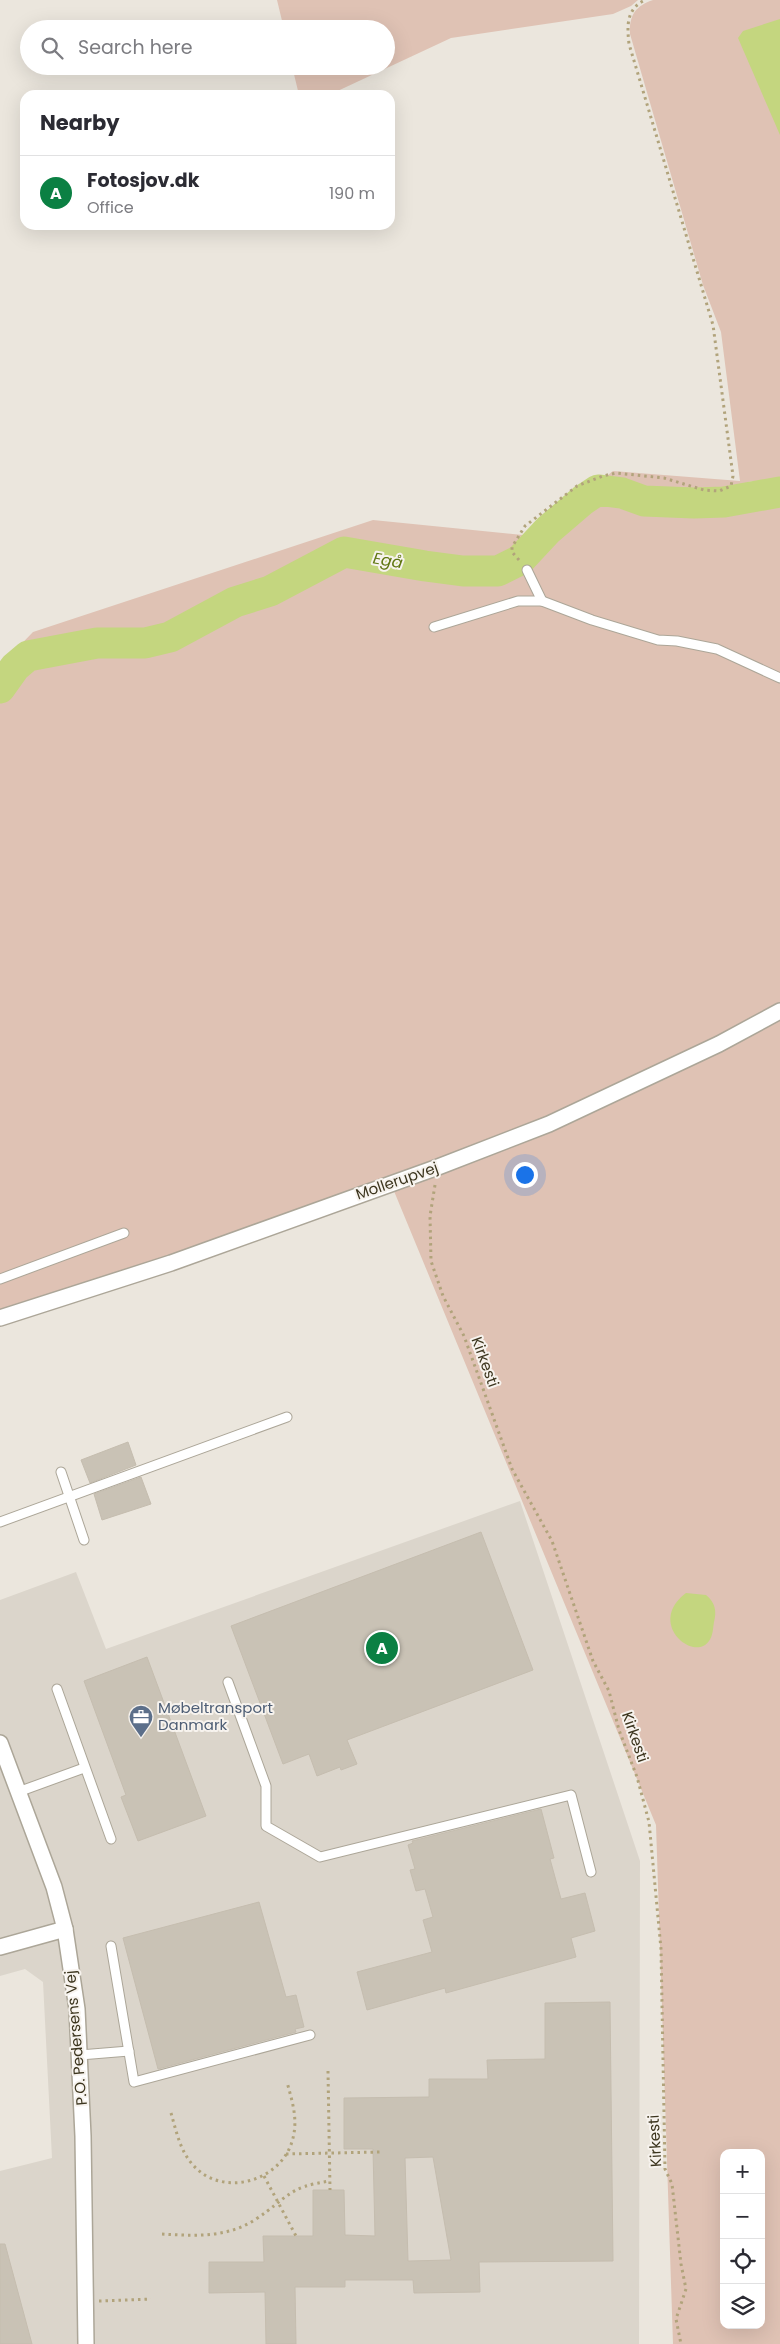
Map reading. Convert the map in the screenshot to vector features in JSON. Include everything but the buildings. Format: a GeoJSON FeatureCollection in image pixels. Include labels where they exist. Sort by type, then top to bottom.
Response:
{"type":"FeatureCollection","features":[{"type":"Feature","properties":{"kind":"street","name":"Mollerupvej"},"geometry":{"type":"LineString","coordinates":[[0,1318],[171,1263],[438,1167],[549,1124],[719,1044],[780,1011]]}},
{"type":"Feature","properties":{"kind":"street","name":"P.O. Pedersens Vej"},"geometry":{"type":"LineString","coordinates":[[0,1743],[54,1887],[65,1929],[77,2009],[80,2055],[86,2344]]}},
{"type":"Feature","properties":{"kind":"street"},"geometry":{"type":"LineString","coordinates":[[0,1947],[65,1929]]}},
{"type":"Feature","properties":{"kind":"lane"},"geometry":{"type":"LineString","coordinates":[[528,570],[542,601]]}},
{"type":"Feature","properties":{"kind":"lane"},"geometry":{"type":"LineString","coordinates":[[434,627],[518,602],[542,601],[592,620],[658,640],[677,641],[717,649],[780,678]]}},
{"type":"Feature","properties":{"kind":"lane"},"geometry":{"type":"LineString","coordinates":[[0,1279],[124,1233]]}},
{"type":"Feature","properties":{"kind":"lane"},"geometry":{"type":"LineString","coordinates":[[0,1522],[287,1417]]}},
{"type":"Feature","properties":{"kind":"lane"},"geometry":{"type":"LineString","coordinates":[[61,1472],[84,1540]]}},
{"type":"Feature","properties":{"kind":"lane"},"geometry":{"type":"LineString","coordinates":[[228,1682],[266,1786],[266,1826],[320,1857],[571,1794],[591,1872]]}},
{"type":"Feature","properties":{"kind":"lane"},"geometry":{"type":"LineString","coordinates":[[57,1689],[111,1839]]}},
{"type":"Feature","properties":{"kind":"lane"},"geometry":{"type":"LineString","coordinates":[[18,1792],[84,1768]]}},
{"type":"Feature","properties":{"kind":"lane"},"geometry":{"type":"LineString","coordinates":[[111,1946],[134,2082],[310,2035]]}},
{"type":"Feature","properties":{"kind":"lane"},"geometry":{"type":"LineString","coordinates":[[80,2055],[129,2051]]}},
{"type":"Feature","properties":{"kind":"path"},"geometry":{"type":"LineString","coordinates":[[512,552],[512,547],[525,526],[577,486],[603,476],[616,473],[664,478],[704,490],[719,491],[730,486],[732,481],[730,441],[712,325],[629,44],[627,24],[630,14],[634,6],[645,0]]}},
{"type":"Feature","properties":{"kind":"path","name":"Kirkesti"},"geometry":{"type":"LineString","coordinates":[[438,1167],[430,1216],[431,1261],[443,1296],[464,1336],[512,1469],[552,1540],[593,1661],[609,1691],[619,1730],[637,1777],[649,1822],[661,1949],[665,2169],[672,2184],[680,2264],[686,2289],[676,2319],[681,2344]]}},
{"type":"Feature","properties":{"kind":"path"},"geometry":{"type":"LineString","coordinates":[[328,2071],[330,2190]]}},
{"type":"Feature","properties":{"kind":"path"},"geometry":{"type":"LineString","coordinates":[[171,2113],[181,2147],[193,2165],[205,2175],[220,2182],[242,2183],[264,2176],[279,2165],[293,2141],[296,2119],[287,2082]]}},
{"type":"Feature","properties":{"kind":"path"},"geometry":{"type":"LineString","coordinates":[[286,2154],[380,2152]]}},
{"type":"Feature","properties":{"kind":"path"},"geometry":{"type":"LineString","coordinates":[[264,2176],[296,2236]]}},
{"type":"Feature","properties":{"kind":"path"},"geometry":{"type":"LineString","coordinates":[[162,2234],[203,2236],[229,2232],[255,2220],[301,2186],[330,2181]]}},
{"type":"Feature","properties":{"kind":"path"},"geometry":{"type":"LineString","coordinates":[[85,2302],[151,2299]]}},
{"type":"Feature","properties":{"kind":"shaded area"},"geometry":{"type":"Polygon","coordinates":[[[277,0],[638,0],[631,6],[613,14],[451,38],[395,64],[395,20],[282,20],[277,0]]]}},
{"type":"Feature","properties":{"kind":"shaded area"},"geometry":{"type":"Polygon","coordinates":[[[653,0],[780,0],[780,481],[748,481],[780,485],[780,2344],[673,2344],[656,1825],[389,1179],[208,1245],[0,1313],[0,666],[33,632],[373,520],[532,536],[613,471],[740,481],[721,332],[703,285],[630,34],[634,12],[642,5],[653,0]]]}},
{"type":"Feature","properties":{"kind":"shaded area"},"geometry":{"type":"Polygon","coordinates":[[[780,19],[780,135],[738,38],[743,31],[780,19]]]}},
{"type":"Feature","properties":{"kind":"shaded area"},"geometry":{"type":"Polygon","coordinates":[[[294,75],[372,75],[340,90],[298,90],[294,75]]]}},
{"type":"Feature","properties":{"kind":"shaded area"},"geometry":{"type":"Polygon","coordinates":[[[520,1501],[640,1861],[639,2344],[0,2344],[0,2171],[52,2158],[43,1982],[25,1969],[0,1976],[0,1600],[76,1572],[106,1649],[520,1501]]]}},
{"type":"Feature","properties":{"kind":"shaded area"},"geometry":{"type":"Polygon","coordinates":[[[686,1593],[706,1595],[715,1610],[711,1637],[702,1646],[693,1647],[685,1643],[677,1636],[672,1627],[671,1616],[675,1605],[686,1593]]]}},
{"type":"Feature","properties":{"kind":"waterway","name":"Egå"},"geometry":{"type":"LineString","coordinates":[[0,688],[15,667],[28,656],[97,643],[145,643],[170,637],[235,602],[270,591],[344,552],[463,571],[498,571],[520,560],[548,530],[583,500],[598,490],[622,493],[644,501],[694,503],[724,502],[780,492]]}},
{"type":"Feature","properties":{"kind":"place","name":"Fotosjov.dk"},"geometry":{"type":"Point","coordinates":[382,1648]}},
{"type":"Feature","properties":{"kind":"place","name":"Møbeltransport Danmark"},"geometry":{"type":"Point","coordinates":[141,1738]}}]}
